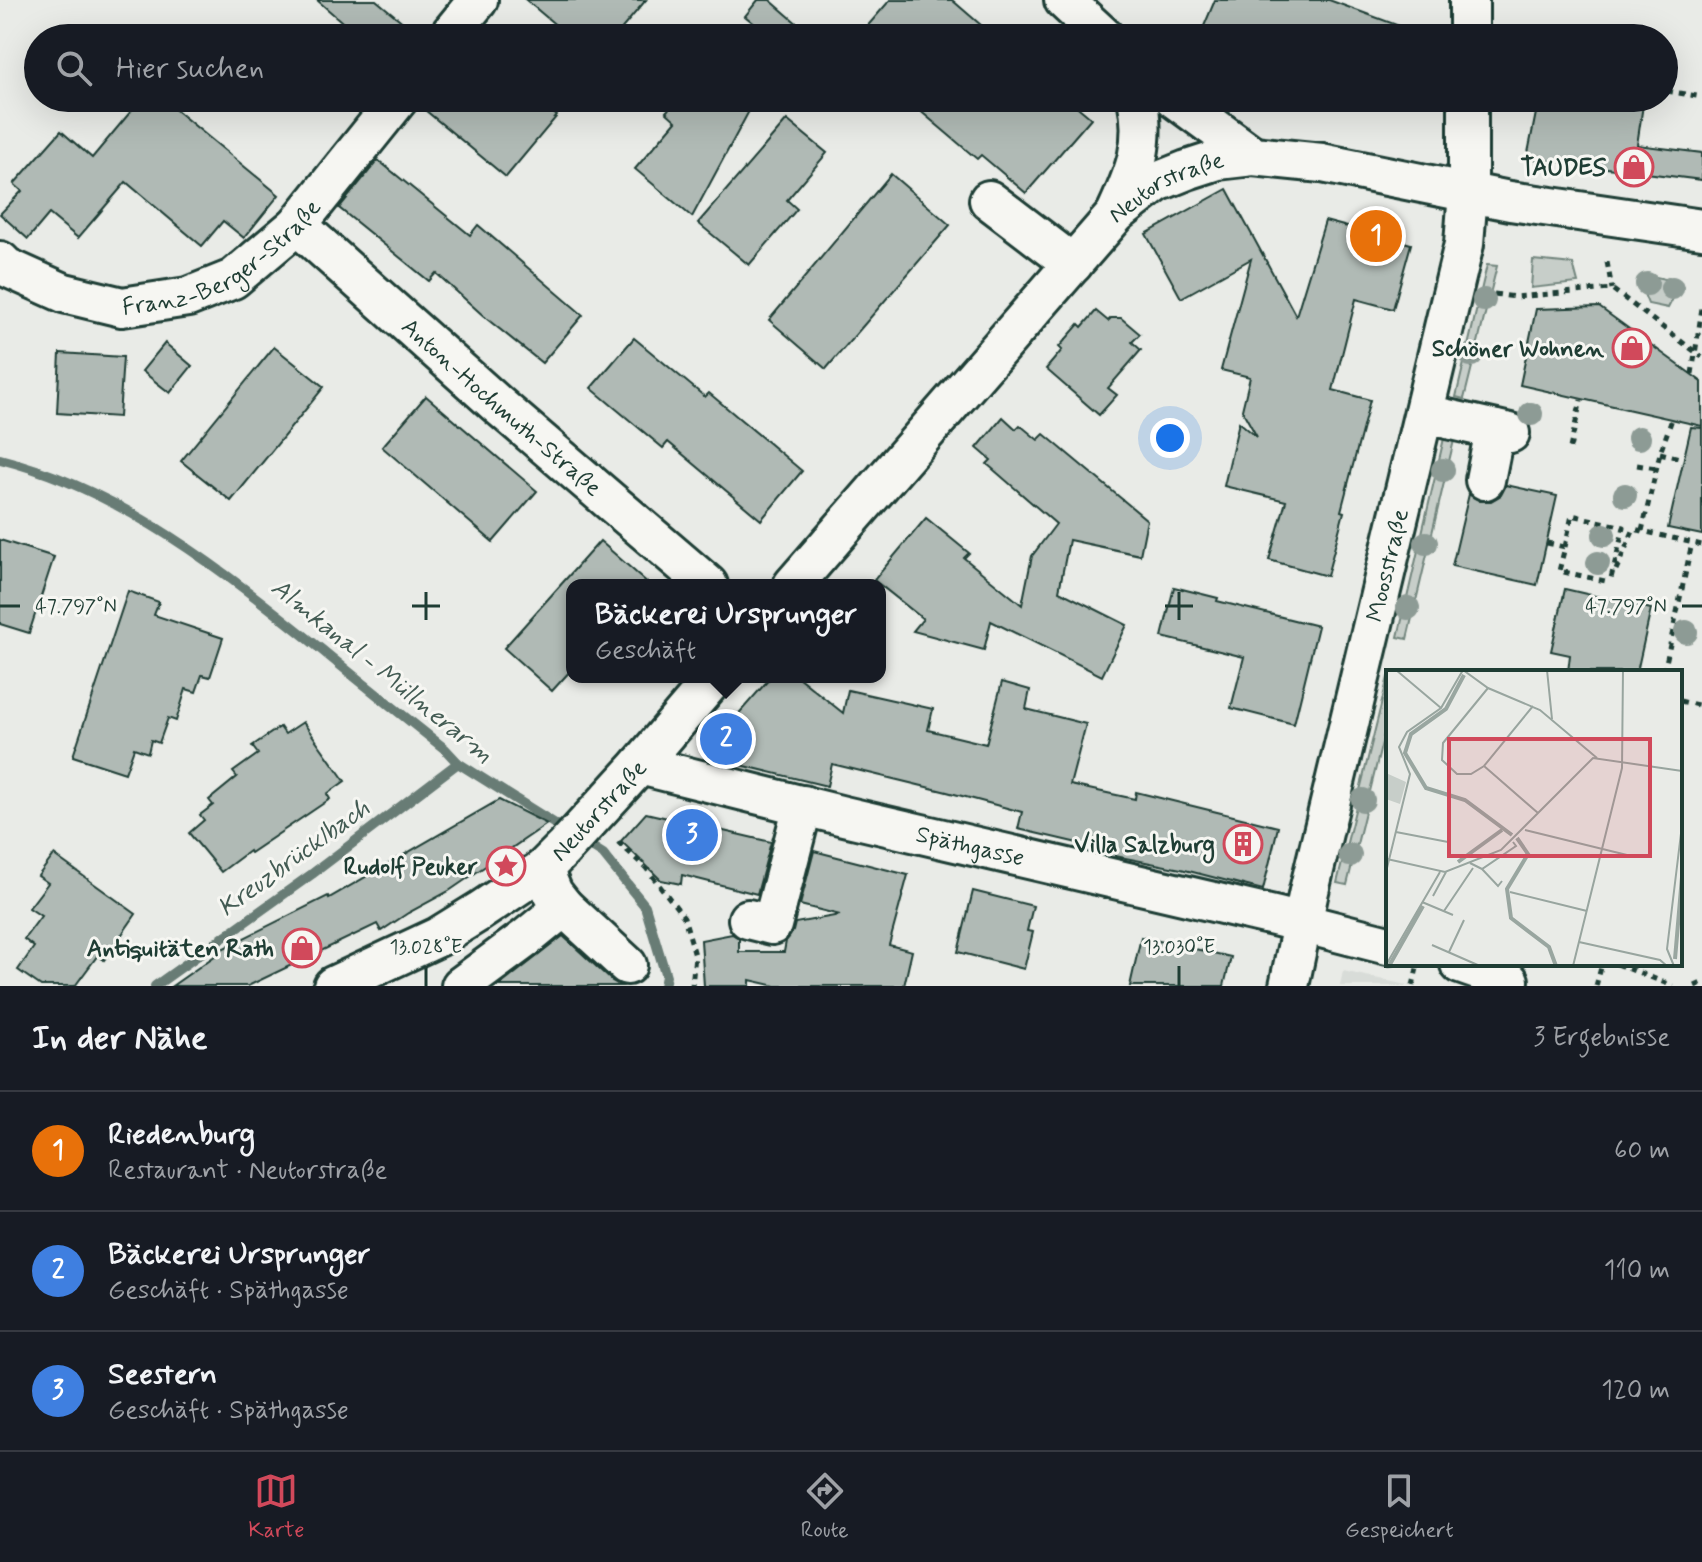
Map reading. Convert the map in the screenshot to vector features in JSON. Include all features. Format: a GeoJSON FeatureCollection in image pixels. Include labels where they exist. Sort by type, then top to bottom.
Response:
{"type":"FeatureCollection","features":[{"type":"Feature","properties":{"kind":"street"},"geometry":{"type":"LineString","coordinates":[[458,24],[478,0]]}},
{"type":"Feature","properties":{"kind":"street"},"geometry":{"type":"LineString","coordinates":[[1064,0],[1090,24]]}},
{"type":"Feature","properties":{"kind":"street"},"geometry":{"type":"LineString","coordinates":[[1469,0],[1469,24]]}},
{"type":"Feature","properties":{"kind":"street","name":"Franz-Berger-Straße"},"geometry":{"type":"LineString","coordinates":[[0,261],[6,267],[64,293],[122,307],[188,297],[233,279],[297,225],[388,112]]}},
{"type":"Feature","properties":{"kind":"street"},"geometry":{"type":"LineString","coordinates":[[1116,214],[1134,175],[1141,138],[1138,112]]}},
{"type":"Feature","properties":{"kind":"street"},"geometry":{"type":"LineString","coordinates":[[1193,112],[1253,156]]}},
{"type":"Feature","properties":{"kind":"street","name":"Moosstraße"},"geometry":{"type":"LineString","coordinates":[[1289,986],[1464,244],[1468,192],[1468,112]]}},
{"type":"Feature","properties":{"kind":"street","name":"Neutorstraße"},"geometry":{"type":"LineString","coordinates":[[798,579],[1116,214],[1157,182],[1187,170],[1218,160],[1253,156],[1322,163],[1510,201],[1702,229]]}},
{"type":"Feature","properties":{"kind":"street"},"geometry":{"type":"LineString","coordinates":[[989,200],[1073,264]]}},
{"type":"Feature","properties":{"kind":"street","name":"Anton-Hochmuth-Straße"},"geometry":{"type":"LineString","coordinates":[[297,225],[498,405],[701,579]]}},
{"type":"Feature","properties":{"kind":"street"},"geometry":{"type":"LineString","coordinates":[[1425,414],[1502,432],[1485,480]]}},
{"type":"Feature","properties":{"kind":"street","name":"Neutorstraße"},"geometry":{"type":"LineString","coordinates":[[333,986],[438,937],[576,844],[710,683]]}},
{"type":"Feature","properties":{"kind":"street","name":"Späthgasse"},"geometry":{"type":"LineString","coordinates":[[640,765],[1386,944]]}},
{"type":"Feature","properties":{"kind":"street"},"geometry":{"type":"LineString","coordinates":[[748,919],[772,925],[803,805]]}},
{"type":"Feature","properties":{"kind":"street"},"geometry":{"type":"LineString","coordinates":[[576,844],[553,893],[627,965]]}},
{"type":"Feature","properties":{"kind":"street"},"geometry":{"type":"LineString","coordinates":[[461,986],[564,907]]}},
{"type":"Feature","properties":{"kind":"street"},"geometry":{"type":"LineString","coordinates":[[1466,966],[1509,981]]}},
{"type":"Feature","properties":{"kind":"path"},"geometry":{"type":"LineString","coordinates":[[1678,93],[1702,97]]}},
{"type":"Feature","properties":{"kind":"path"},"geometry":{"type":"LineString","coordinates":[[1607,262],[1612,289]]}},
{"type":"Feature","properties":{"kind":"path"},"geometry":{"type":"LineString","coordinates":[[1494,294],[1515,297],[1612,289],[1702,357]]}},
{"type":"Feature","properties":{"kind":"path"},"geometry":{"type":"LineString","coordinates":[[1692,374],[1702,308]]}},
{"type":"Feature","properties":{"kind":"path"},"geometry":{"type":"LineString","coordinates":[[1570,448],[1581,400]]}},
{"type":"Feature","properties":{"kind":"path"},"geometry":{"type":"LineString","coordinates":[[1642,531],[1660,453],[1672,419]]}},
{"type":"Feature","properties":{"kind":"path"},"geometry":{"type":"LineString","coordinates":[[1660,453],[1684,459]]}},
{"type":"Feature","properties":{"kind":"path"},"geometry":{"type":"LineString","coordinates":[[1637,465],[1656,468]]}},
{"type":"Feature","properties":{"kind":"path"},"geometry":{"type":"LineString","coordinates":[[1610,582],[1559,571],[1572,515],[1702,545]]}},
{"type":"Feature","properties":{"kind":"path"},"geometry":{"type":"LineString","coordinates":[[1610,582],[1624,527]]}},
{"type":"Feature","properties":{"kind":"path"},"geometry":{"type":"LineString","coordinates":[[1610,582],[1634,529]]}},
{"type":"Feature","properties":{"kind":"path"},"geometry":{"type":"LineString","coordinates":[[1547,543],[1565,547]]}},
{"type":"Feature","properties":{"kind":"path"},"geometry":{"type":"LineString","coordinates":[[1664,670],[1692,543]]}},
{"type":"Feature","properties":{"kind":"path"},"geometry":{"type":"LineString","coordinates":[[1682,701],[1702,706]]}},
{"type":"Feature","properties":{"kind":"path"},"geometry":{"type":"LineString","coordinates":[[576,844],[646,868],[684,917],[695,955],[692,986]]}},
{"type":"Feature","properties":{"kind":"path"},"geometry":{"type":"LineString","coordinates":[[1413,986],[1418,966]]}},
{"type":"Feature","properties":{"kind":"path"},"geometry":{"type":"LineString","coordinates":[[1596,986],[1601,966]]}},
{"type":"Feature","properties":{"kind":"path"},"geometry":{"type":"LineString","coordinates":[[1622,966],[1673,986]]}},
{"type":"Feature","properties":{"kind":"path"},"geometry":{"type":"LineString","coordinates":[[1695,986],[1702,983]]}},
{"type":"Feature","properties":{"kind":"shaded area"},"geometry":{"type":"Polygon","coordinates":[[[1533,260],[1573,264],[1578,283],[1531,288],[1533,260]]]}},
{"type":"Feature","properties":{"kind":"shaded area"},"geometry":{"type":"Polygon","coordinates":[[[1487,265],[1497,266],[1464,399],[1456,397],[1487,265]]]}},
{"type":"Feature","properties":{"kind":"shaded area"},"geometry":{"type":"Polygon","coordinates":[[[1652,276],[1681,283],[1668,308],[1648,304],[1638,279],[1652,276]]]}},
{"type":"Feature","properties":{"kind":"shaded area"},"geometry":{"type":"Polygon","coordinates":[[[1445,434],[1455,436],[1407,639],[1398,637],[1445,434]]]}},
{"type":"Feature","properties":{"kind":"shaded area"},"geometry":{"type":"Polygon","coordinates":[[[1386,685],[1386,726],[1347,885],[1337,883],[1386,685]]]}},
{"type":"Feature","properties":{"kind":"shaded area"},"geometry":{"type":"Polygon","coordinates":[[[1343,971],[1411,986],[1340,986],[1343,971]]]}},
{"type":"Feature","properties":{"kind":"building"},"geometry":{"type":"Polygon","coordinates":[[[317,0],[376,0],[405,24],[345,24],[317,0]]]}},
{"type":"Feature","properties":{"kind":"building"},"geometry":{"type":"Polygon","coordinates":[[[526,0],[646,0],[626,24],[554,24],[526,0]]]}},
{"type":"Feature","properties":{"kind":"building"},"geometry":{"type":"Polygon","coordinates":[[[758,0],[770,0],[798,24],[755,24],[745,16],[758,0]]]}},
{"type":"Feature","properties":{"kind":"building"},"geometry":{"type":"Polygon","coordinates":[[[890,0],[952,0],[980,24],[869,24],[890,0]]]}},
{"type":"Feature","properties":{"kind":"building"},"geometry":{"type":"Polygon","coordinates":[[[1215,0],[1329,0],[1394,24],[1205,24],[1215,0]]]}},
{"type":"Feature","properties":{"kind":"building"},"geometry":{"type":"Polygon","coordinates":[[[130,112],[178,112],[279,195],[244,238],[223,221],[202,246],[126,182],[78,238],[49,214],[28,239],[0,214],[22,191],[14,184],[61,131],[92,158],[130,112]]]}},
{"type":"Feature","properties":{"kind":"building"},"geometry":{"type":"Polygon","coordinates":[[[427,112],[552,112],[557,116],[506,177],[427,112]]]}},
{"type":"Feature","properties":{"kind":"building"},"geometry":{"type":"Polygon","coordinates":[[[666,112],[748,112],[692,217],[635,169],[676,121],[666,112]]]}},
{"type":"Feature","properties":{"kind":"building"},"geometry":{"type":"Polygon","coordinates":[[[922,112],[1084,112],[1091,118],[1026,193],[981,155],[977,159],[922,112]]]}},
{"type":"Feature","properties":{"kind":"building"},"geometry":{"type":"Polygon","coordinates":[[[1536,112],[1642,112],[1637,145],[1702,153],[1702,180],[1527,158],[1536,112]]]}},
{"type":"Feature","properties":{"kind":"building"},"geometry":{"type":"Polygon","coordinates":[[[787,120],[827,153],[787,200],[797,209],[749,265],[698,223],[787,120]]]}},
{"type":"Feature","properties":{"kind":"building"},"geometry":{"type":"Polygon","coordinates":[[[378,160],[470,235],[478,225],[583,315],[542,363],[436,273],[429,281],[339,208],[378,160]]]}},
{"type":"Feature","properties":{"kind":"building"},"geometry":{"type":"Polygon","coordinates":[[[891,174],[950,225],[826,369],[769,320],[891,174]]]}},
{"type":"Feature","properties":{"kind":"building"},"geometry":{"type":"Polygon","coordinates":[[[1227,189],[1296,316],[1325,221],[1411,244],[1393,309],[1356,299],[1333,390],[1370,400],[1327,576],[1269,560],[1286,501],[1224,486],[1239,422],[1257,437],[1242,410],[1250,377],[1221,370],[1251,259],[1181,298],[1146,234],[1227,189]]]}},
{"type":"Feature","properties":{"kind":"building"},"geometry":{"type":"Polygon","coordinates":[[[1599,307],[1702,382],[1702,426],[1520,385],[1536,309],[1599,307]]]}},
{"type":"Feature","properties":{"kind":"building"},"geometry":{"type":"Polygon","coordinates":[[[1096,311],[1108,321],[1121,318],[1140,334],[1132,342],[1141,350],[1108,388],[1117,395],[1099,415],[1046,369],[1062,350],[1059,347],[1079,324],[1082,327],[1096,311]]]}},
{"type":"Feature","properties":{"kind":"building"},"geometry":{"type":"Polygon","coordinates":[[[634,338],[705,397],[709,393],[802,471],[761,520],[668,442],[663,448],[591,388],[634,338]]]}},
{"type":"Feature","properties":{"kind":"building"},"geometry":{"type":"Polygon","coordinates":[[[165,343],[192,366],[170,393],[142,371],[165,343]]]}},
{"type":"Feature","properties":{"kind":"building"},"geometry":{"type":"Polygon","coordinates":[[[274,347],[324,387],[231,501],[181,461],[274,347]]]}},
{"type":"Feature","properties":{"kind":"building"},"geometry":{"type":"Polygon","coordinates":[[[60,353],[123,357],[119,417],[57,413],[60,353]]]}},
{"type":"Feature","properties":{"kind":"building"},"geometry":{"type":"Polygon","coordinates":[[[426,396],[537,491],[493,542],[382,447],[426,396]]]}},
{"type":"Feature","properties":{"kind":"building"},"geometry":{"type":"Polygon","coordinates":[[[1003,417],[1016,429],[1020,425],[1038,440],[1044,434],[1147,520],[1140,555],[1069,540],[1059,591],[1127,625],[1102,676],[991,621],[984,650],[913,631],[923,619],[886,590],[886,579],[875,579],[926,518],[969,553],[964,558],[1022,605],[1032,556],[1056,524],[987,464],[991,460],[977,448],[1003,417]]]}},
{"type":"Feature","properties":{"kind":"building"},"geometry":{"type":"Polygon","coordinates":[[[1691,427],[1702,428],[1702,535],[1668,528],[1691,427]]]}},
{"type":"Feature","properties":{"kind":"building"},"geometry":{"type":"Polygon","coordinates":[[[1506,485],[1557,496],[1537,585],[1452,566],[1469,494],[1480,501],[1491,501],[1501,495],[1506,485]]]}},
{"type":"Feature","properties":{"kind":"building"},"geometry":{"type":"Polygon","coordinates":[[[0,540],[54,557],[29,633],[0,624],[0,540]]]}},
{"type":"Feature","properties":{"kind":"building"},"geometry":{"type":"Polygon","coordinates":[[[600,541],[643,579],[566,579],[566,676],[552,691],[504,648],[600,541]]]}},
{"type":"Feature","properties":{"kind":"building"},"geometry":{"type":"Polygon","coordinates":[[[1174,587],[1318,626],[1294,724],[1231,708],[1244,657],[1162,637],[1174,587]]]}},
{"type":"Feature","properties":{"kind":"building"},"geometry":{"type":"Polygon","coordinates":[[[1565,589],[1651,609],[1637,670],[1568,670],[1570,655],[1551,651],[1565,589]]]}},
{"type":"Feature","properties":{"kind":"building"},"geometry":{"type":"Polygon","coordinates":[[[128,591],[159,602],[154,615],[223,638],[210,677],[202,675],[196,692],[186,689],[176,721],[168,718],[159,743],[151,740],[148,753],[134,748],[125,773],[73,756],[128,591]]]}},
{"type":"Feature","properties":{"kind":"building"},"geometry":{"type":"Polygon","coordinates":[[[1002,682],[1030,690],[1026,709],[1086,724],[1070,785],[1135,799],[1136,792],[1278,827],[1263,890],[1115,856],[1099,848],[1018,829],[1022,812],[832,764],[827,786],[720,760],[718,737],[766,683],[806,683],[843,713],[848,690],[933,709],[928,730],[986,744],[1002,682]]]}},
{"type":"Feature","properties":{"kind":"building"},"geometry":{"type":"Polygon","coordinates":[[[303,722],[345,781],[327,794],[330,799],[221,872],[189,833],[204,820],[200,815],[213,805],[209,800],[237,777],[233,772],[258,754],[252,746],[280,727],[285,734],[303,722]]]}},
{"type":"Feature","properties":{"kind":"building"},"geometry":{"type":"Polygon","coordinates":[[[499,800],[547,824],[449,891],[381,931],[377,924],[248,986],[172,986],[218,951],[329,898],[499,800]]]}},
{"type":"Feature","properties":{"kind":"building"},"geometry":{"type":"Polygon","coordinates":[[[646,813],[771,842],[757,894],[682,875],[681,884],[661,880],[621,841],[646,813]]]}},
{"type":"Feature","properties":{"kind":"building"},"geometry":{"type":"Polygon","coordinates":[[[814,851],[908,875],[889,945],[912,951],[904,986],[776,986],[750,980],[750,986],[704,986],[701,940],[732,934],[739,938],[739,952],[784,952],[795,923],[840,915],[800,905],[814,851]]]}},
{"type":"Feature","properties":{"kind":"building"},"geometry":{"type":"Polygon","coordinates":[[[54,855],[136,914],[104,960],[98,955],[75,986],[41,986],[18,970],[34,947],[24,939],[41,916],[29,908],[48,883],[38,876],[54,855]]]}},
{"type":"Feature","properties":{"kind":"building"},"geometry":{"type":"Polygon","coordinates":[[[973,891],[1033,906],[1027,931],[1033,932],[1024,969],[958,952],[973,891]]]}},
{"type":"Feature","properties":{"kind":"building"},"geometry":{"type":"Polygon","coordinates":[[[563,936],[621,986],[499,986],[563,936]]]}},
{"type":"Feature","properties":{"kind":"building"},"geometry":{"type":"Polygon","coordinates":[[[1141,937],[1231,957],[1224,986],[1130,986],[1141,937]]]}},
{"type":"Feature","properties":{"kind":"waterway","name":"Almkanal - Müllnerarm"},"geometry":{"type":"LineString","coordinates":[[0,459],[89,491],[171,537],[285,621],[445,749],[458,763],[603,854],[645,906],[666,976],[664,986]]}},
{"type":"Feature","properties":{"kind":"waterway","name":"Kreuzbrücklbach"},"geometry":{"type":"LineString","coordinates":[[155,986],[312,874],[458,763]]}},
{"type":"Feature","properties":{"kind":"place","name":"TAUDES"},"geometry":{"type":"Point","coordinates":[1634,167]}},
{"type":"Feature","properties":{"kind":"place","name":"Riedenburg"},"geometry":{"type":"Point","coordinates":[1376,236]}},
{"type":"Feature","properties":{"kind":"place","name":"Schöner Wohnen"},"geometry":{"type":"Point","coordinates":[1632,348]}},
{"type":"Feature","properties":{"kind":"place","name":"Bäckerei Ursprunger"},"geometry":{"type":"Point","coordinates":[726,739]}},
{"type":"Feature","properties":{"kind":"place","name":"Seestern"},"geometry":{"type":"Point","coordinates":[692,835]}},
{"type":"Feature","properties":{"kind":"place","name":"Villa Salzburg"},"geometry":{"type":"Point","coordinates":[1243,844]}},
{"type":"Feature","properties":{"kind":"place","name":"Rudolf Peuker"},"geometry":{"type":"Point","coordinates":[506,866]}},
{"type":"Feature","properties":{"kind":"place","name":"Antiquitäten Rath"},"geometry":{"type":"Point","coordinates":[302,948]}}]}
